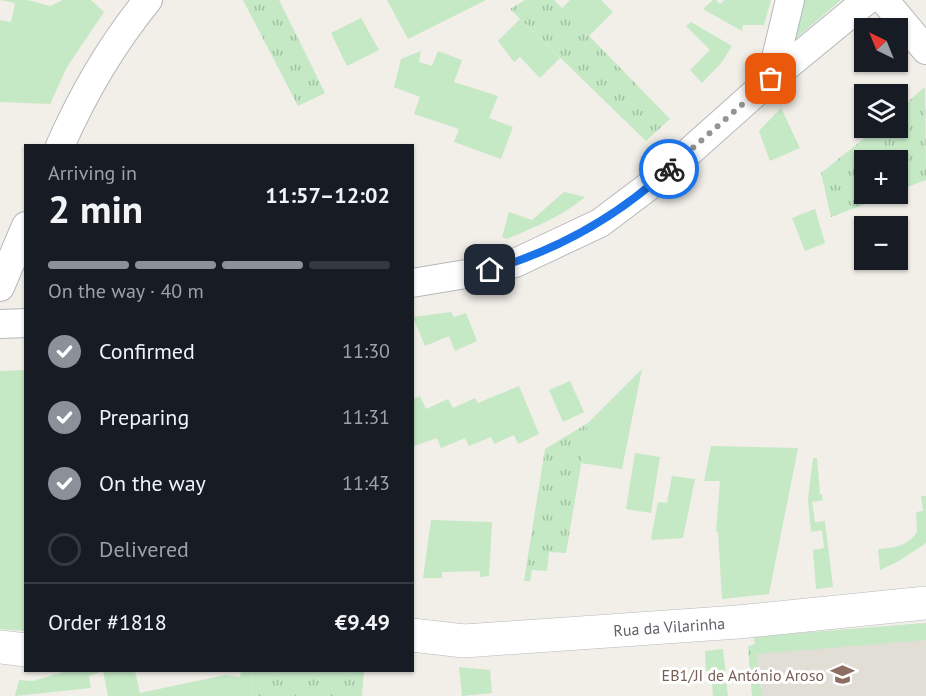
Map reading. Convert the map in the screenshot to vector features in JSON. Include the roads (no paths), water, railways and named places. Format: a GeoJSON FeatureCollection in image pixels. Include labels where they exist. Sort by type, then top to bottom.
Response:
{"type":"FeatureCollection","features":[{"type":"Feature","properties":{"kind":"street"},"geometry":{"type":"LineString","coordinates":[[61,144],[74,113],[108,55],[148,0]]}},
{"type":"Feature","properties":{"kind":"street"},"geometry":{"type":"LineString","coordinates":[[771,79],[790,0]]}},
{"type":"Feature","properties":{"kind":"street"},"geometry":{"type":"LineString","coordinates":[[414,283],[490,270],[515,263],[600,223],[661,177],[771,79],[867,0]]}},
{"type":"Feature","properties":{"kind":"street"},"geometry":{"type":"LineString","coordinates":[[884,0],[926,50]]}},
{"type":"Feature","properties":{"kind":"street"},"geometry":{"type":"LineString","coordinates":[[0,286],[24,231]]}},
{"type":"Feature","properties":{"kind":"street"},"geometry":{"type":"LineString","coordinates":[[0,324],[24,323]]}},
{"type":"Feature","properties":{"kind":"street","name":"Rua da Vilarinha"},"geometry":{"type":"LineString","coordinates":[[414,635],[464,641],[738,622],[926,603]]}},
{"type":"Feature","properties":{"kind":"street"},"geometry":{"type":"LineString","coordinates":[[0,647],[24,650]]}},
{"type":"Feature","properties":{"kind":"place","name":"EB1/JI de António Aroso"},"geometry":{"type":"Point","coordinates":[842,675]}}]}
